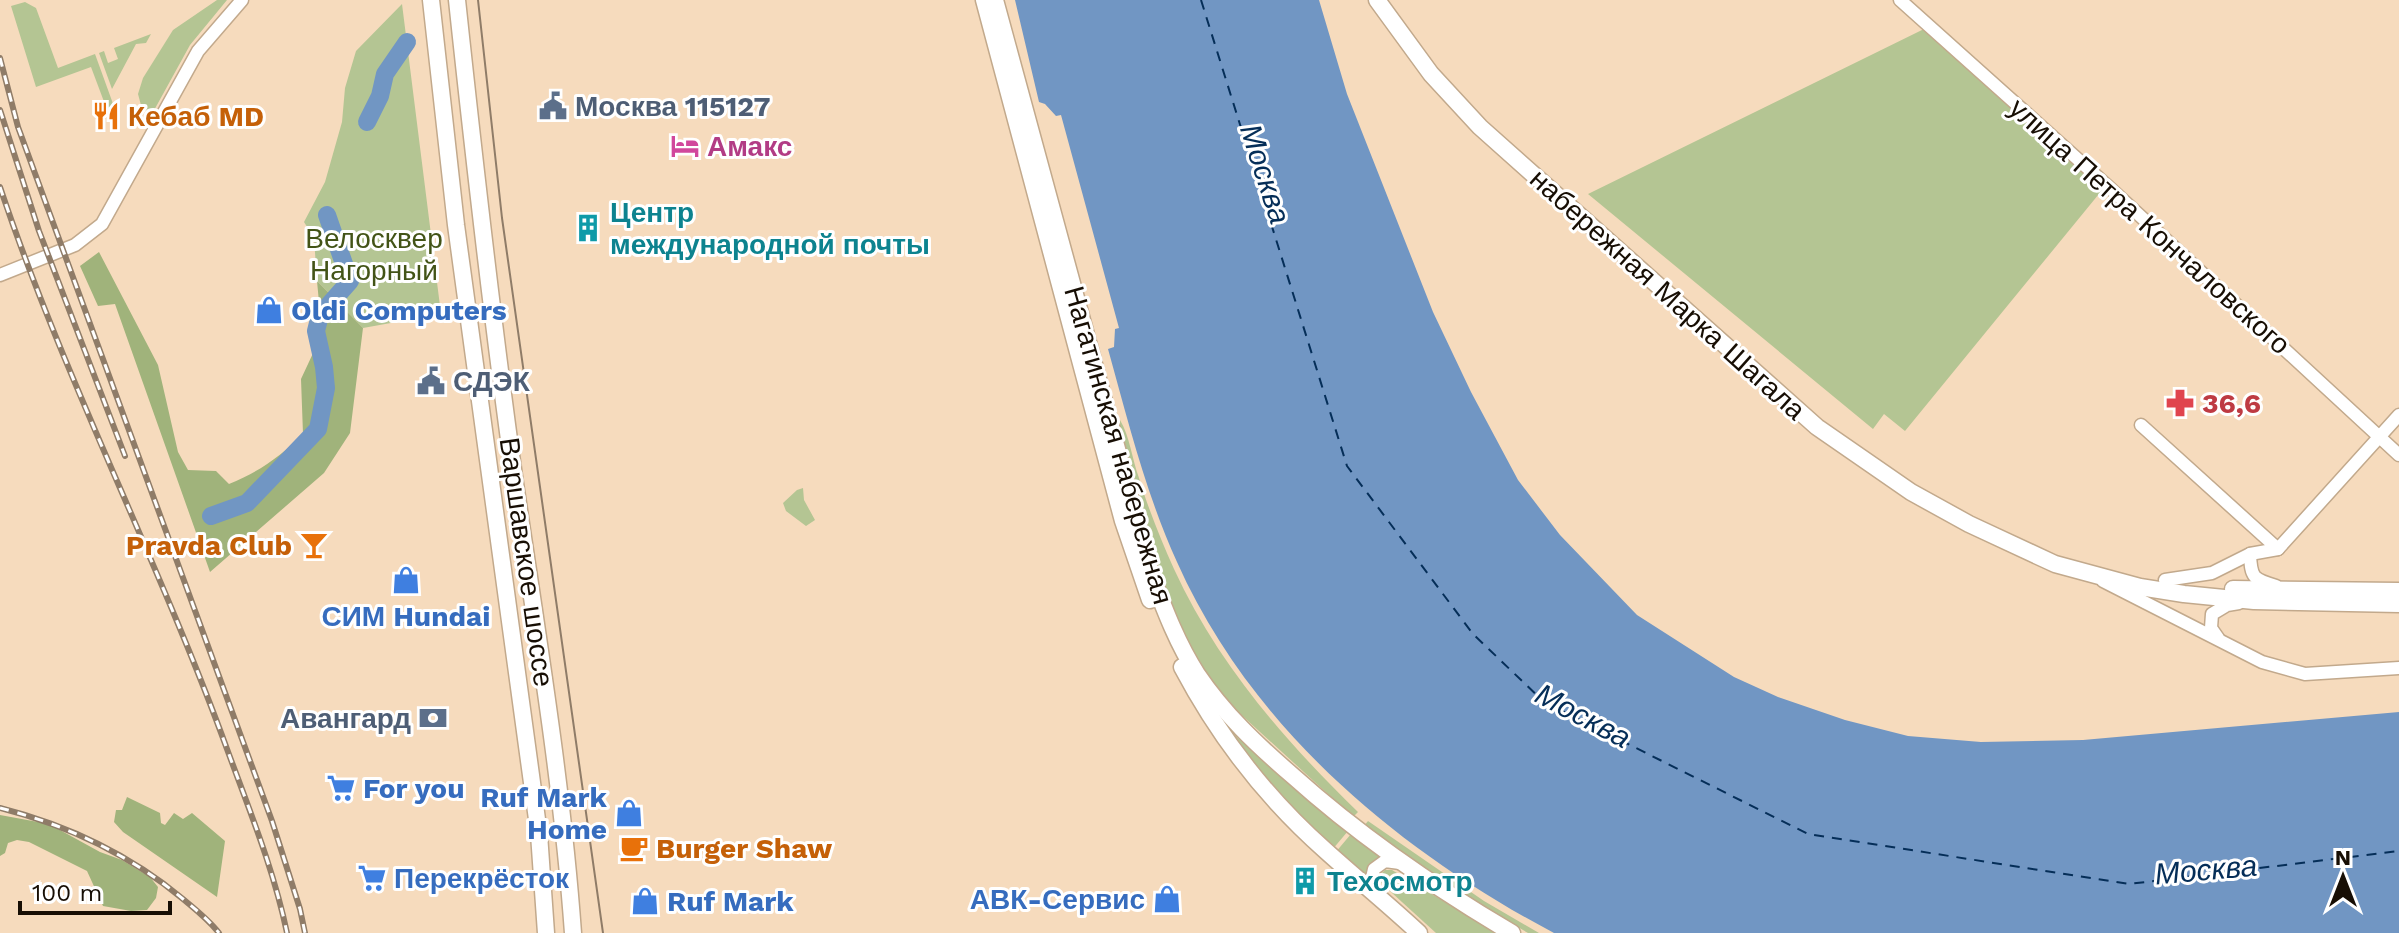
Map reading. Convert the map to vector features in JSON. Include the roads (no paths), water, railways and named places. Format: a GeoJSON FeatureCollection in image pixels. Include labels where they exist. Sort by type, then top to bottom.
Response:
{"type":"FeatureCollection","features":[{"type":"Feature","properties":{"kind":"main road","name":"Варшавское шоссе"},"geometry":{"type":"LineString","coordinates":[[431,0],[456,225],[539,834],[546,933]]}},
{"type":"Feature","properties":{"kind":"main road","name":"Варшавское шоссе"},"geometry":{"type":"LineString","coordinates":[[457,0],[481,222],[566,847],[573,933]]}},
{"type":"Feature","properties":{"kind":"main road","name":"Нагатинская набережная"},"geometry":{"type":"LineString","coordinates":[[984,0],[1123,521],[1159,622],[1212,721],[1254,776],[1326,852],[1419,933]]}},
{"type":"Feature","properties":{"kind":"main road","name":"Нагатинская набережная"},"geometry":{"type":"LineString","coordinates":[[995,0],[1151,574],[1168,617],[1196,672],[1245,734],[1354,828],[1400,863],[1512,933]]}},
{"type":"Feature","properties":{"kind":"main road","name":"набережная Марка Шагала"},"geometry":{"type":"LineString","coordinates":[[1377,0],[1431,74],[1480,127],[1777,393],[1849,451],[1911,492],[2055,564],[2094,576],[2184,594],[2254,601],[2399,604]]}},
{"type":"Feature","properties":{"kind":"main road","name":"набережная Марка Шагала"},"geometry":{"type":"LineString","coordinates":[[2002,538],[2104,567],[2219,588],[2399,591]]}},
{"type":"Feature","properties":{"kind":"street"},"geometry":{"type":"LineString","coordinates":[[0,275],[75,245],[102,224],[198,51],[242,0]]}},
{"type":"Feature","properties":{"kind":"street","name":"улица Петра Кончаловского"},"geometry":{"type":"LineString","coordinates":[[1900,0],[2100,179],[2399,455]]}},
{"type":"Feature","properties":{"kind":"street"},"geometry":{"type":"LineString","coordinates":[[2165,580],[2212,573],[2250,554],[2278,549],[2399,415]]}},
{"type":"Feature","properties":{"kind":"street"},"geometry":{"type":"LineString","coordinates":[[2141,425],[2278,549]]}},
{"type":"Feature","properties":{"kind":"street"},"geometry":{"type":"LineString","coordinates":[[2250,554],[2254,577],[2295,591]]}},
{"type":"Feature","properties":{"kind":"street"},"geometry":{"type":"LineString","coordinates":[[2094,576],[2262,662],[2305,674],[2399,668]]}},
{"type":"Feature","properties":{"kind":"street"},"geometry":{"type":"LineString","coordinates":[[2218,638],[2211,628],[2212,614],[2227,605],[2254,601]]}},
{"type":"Feature","properties":{"kind":"street"},"geometry":{"type":"LineString","coordinates":[[1380,897],[1371,882],[1374,869],[1385,861],[1400,863]]}},
{"type":"Feature","properties":{"kind":"water","name":"Москва"},"geometry":{"type":"Polygon","coordinates":[[[1015,0],[1319,0],[1347,94],[1433,312],[1518,480],[1560,535],[1637,615],[1734,677],[1778,697],[1845,720],[1908,736],[1981,742],[2083,740],[2399,712],[2399,933],[1554,933],[1439,863],[1385,823],[1334,779],[1287,730],[1245,678],[1208,622],[1177,562],[1147,484],[1108,349],[1114,347],[1115,329],[1119,328],[1061,115],[1056,116],[1039,102],[1015,0]]]}},
{"type":"Feature","properties":{"kind":"waterway"},"geometry":{"type":"LineString","coordinates":[[367,122],[380,96],[385,74],[407,42]]}},
{"type":"Feature","properties":{"kind":"waterway"},"geometry":{"type":"LineString","coordinates":[[211,516],[247,503],[318,429],[326,388],[316,331],[320,315],[350,281],[327,215]]}},
{"type":"Feature","properties":{"kind":"tram line"},"geometry":{"type":"LineString","coordinates":[[478,0],[502,218],[603,933]]}},
{"type":"Feature","properties":{"kind":"railway"},"geometry":{"type":"LineString","coordinates":[[0,58],[18,127],[272,821],[305,933]]}},
{"type":"Feature","properties":{"kind":"railway"},"geometry":{"type":"LineString","coordinates":[[0,110],[39,231],[125,456]]}},
{"type":"Feature","properties":{"kind":"railway"},"geometry":{"type":"LineString","coordinates":[[0,187],[53,329],[200,678],[260,840],[287,933]]}},
{"type":"Feature","properties":{"kind":"railway"},"geometry":{"type":"LineString","coordinates":[[0,808],[49,823],[119,855],[163,883],[207,919],[219,933]]}},
{"type":"Feature","properties":{"kind":"place","name":"Москва 115127"},"geometry":{"type":"Point","coordinates":[553,106]}},
{"type":"Feature","properties":{"kind":"place","name":"Кебаб MD"},"geometry":{"type":"Point","coordinates":[106,116]}},
{"type":"Feature","properties":{"kind":"place","name":"Амакс"},"geometry":{"type":"Point","coordinates":[685,146]}},
{"type":"Feature","properties":{"kind":"place","name":"Центр международной почты"},"geometry":{"type":"Point","coordinates":[588,228]}},
{"type":"Feature","properties":{"kind":"place","name":"Oldi Computers"},"geometry":{"type":"Point","coordinates":[269,310]}},
{"type":"Feature","properties":{"kind":"place","name":"СДЭК"},"geometry":{"type":"Point","coordinates":[431,381]}},
{"type":"Feature","properties":{"kind":"place","name":"36,6"},"geometry":{"type":"Point","coordinates":[2180,403]}},
{"type":"Feature","properties":{"kind":"place","name":"Pravda Club"},"geometry":{"type":"Point","coordinates":[314,545]}},
{"type":"Feature","properties":{"kind":"place","name":"СИМ Hundai"},"geometry":{"type":"Point","coordinates":[406,580]}},
{"type":"Feature","properties":{"kind":"place","name":"Авангард"},"geometry":{"type":"Point","coordinates":[433,718]}},
{"type":"Feature","properties":{"kind":"place","name":"For you"},"geometry":{"type":"Point","coordinates":[341,788]}},
{"type":"Feature","properties":{"kind":"place","name":"Ruf Mark Home"},"geometry":{"type":"Point","coordinates":[629,813]}},
{"type":"Feature","properties":{"kind":"place","name":"Burger Shaw"},"geometry":{"type":"Point","coordinates":[634,848]}},
{"type":"Feature","properties":{"kind":"place","name":"Перекрёсток"},"geometry":{"type":"Point","coordinates":[372,878]}},
{"type":"Feature","properties":{"kind":"place","name":"Техосмотр"},"geometry":{"type":"Point","coordinates":[1305,881]}},
{"type":"Feature","properties":{"kind":"place","name":"АВК-Сервис"},"geometry":{"type":"Point","coordinates":[1167,899]}},
{"type":"Feature","properties":{"kind":"place","name":"Ruf Mark"},"geometry":{"type":"Point","coordinates":[645,901]}},
{"type":"Feature","properties":{"kind":"park label","name":"Велосквер Нагорный"},"geometry":{"type":"Point","coordinates":[374,254]}}]}
